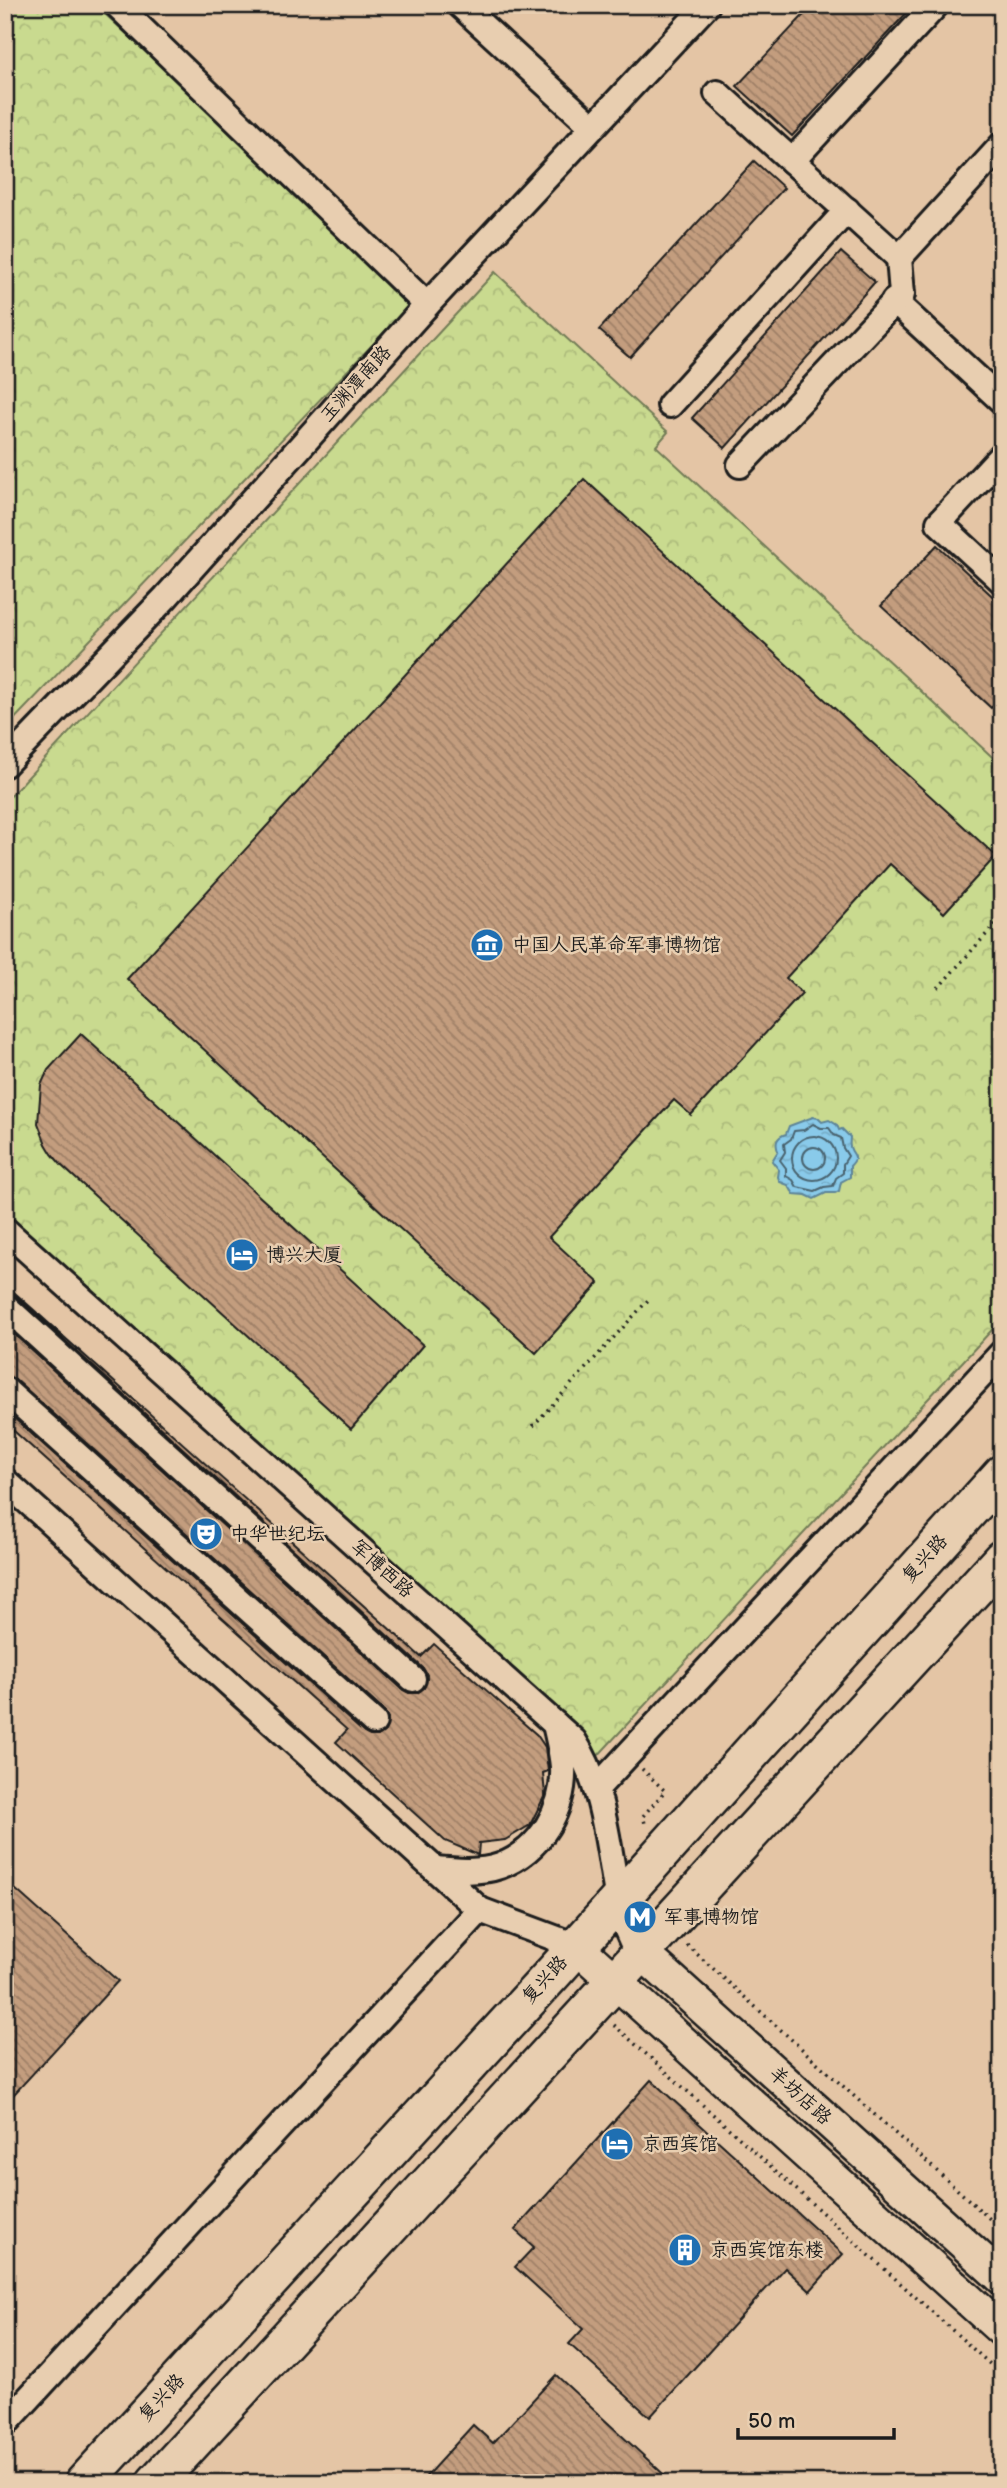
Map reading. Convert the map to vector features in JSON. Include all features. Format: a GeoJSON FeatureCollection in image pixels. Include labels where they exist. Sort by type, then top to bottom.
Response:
{"type":"FeatureCollection","features":[{"type":"Feature","properties":{"kind":"highway","name":"复兴路"},"geometry":{"type":"LineString","coordinates":[[84,2483],[576,1947],[1002,1474]]}},
{"type":"Feature","properties":{"kind":"highway"},"geometry":{"type":"LineString","coordinates":[[155,2483],[1002,1559]]}},
{"type":"Feature","properties":{"kind":"main road","name":"羊坊店路"},"geometry":{"type":"LineString","coordinates":[[618,1900],[653,1939],[1002,2278]]}},
{"type":"Feature","properties":{"kind":"main road","name":"羊坊店路"},"geometry":{"type":"LineString","coordinates":[[576,1947],[603,1993],[1002,2330]]}},
{"type":"Feature","properties":{"kind":"street"},"geometry":{"type":"LineString","coordinates":[[117,5],[426,305]]}},
{"type":"Feature","properties":{"kind":"street"},"geometry":{"type":"LineString","coordinates":[[460,5],[592,126]]}},
{"type":"Feature","properties":{"kind":"street","name":"玉渊潭南路"},"geometry":{"type":"LineString","coordinates":[[5,764],[166,597],[426,305],[707,5]]}},
{"type":"Feature","properties":{"kind":"street"},"geometry":{"type":"LineString","coordinates":[[792,161],[936,5]]}},
{"type":"Feature","properties":{"kind":"street"},"geometry":{"type":"LineString","coordinates":[[718,93],[899,258],[902,294],[740,465]]}},
{"type":"Feature","properties":{"kind":"street"},"geometry":{"type":"LineString","coordinates":[[899,258],[1002,145]]}},
{"type":"Feature","properties":{"kind":"street"},"geometry":{"type":"LineString","coordinates":[[670,405],[847,210]]}},
{"type":"Feature","properties":{"kind":"street"},"geometry":{"type":"LineString","coordinates":[[894,301],[1002,401]]}},
{"type":"Feature","properties":{"kind":"street"},"geometry":{"type":"LineString","coordinates":[[1002,455],[939,523],[1002,581]]}},
{"type":"Feature","properties":{"kind":"street","name":"军博西路"},"geometry":{"type":"LineString","coordinates":[[5,1230],[574,1741],[596,1788],[618,1900]]}},
{"type":"Feature","properties":{"kind":"street"},"geometry":{"type":"LineString","coordinates":[[5,1307],[413,1679]]}},
{"type":"Feature","properties":{"kind":"street"},"geometry":{"type":"LineString","coordinates":[[596,1788],[1002,1353]]}},
{"type":"Feature","properties":{"kind":"street"},"geometry":{"type":"LineString","coordinates":[[5,1390],[374,1722]]}},
{"type":"Feature","properties":{"kind":"street"},"geometry":{"type":"LineString","coordinates":[[5,1481],[480,1910],[576,1947]]}},
{"type":"Feature","properties":{"kind":"street"},"geometry":{"type":"LineString","coordinates":[[435,1869],[466,1871],[498,1867],[522,1855],[546,1830],[560,1803],[563,1769],[555,1724]]}},
{"type":"Feature","properties":{"kind":"street"},"geometry":{"type":"LineString","coordinates":[[5,2424],[480,1910]]}},
{"type":"Feature","properties":{"kind":"path"},"geometry":{"type":"LineString","coordinates":[[938,988],[1002,917]]}},
{"type":"Feature","properties":{"kind":"path"},"geometry":{"type":"LineString","coordinates":[[533,1426],[650,1298]]}},
{"type":"Feature","properties":{"kind":"path"},"geometry":{"type":"LineString","coordinates":[[627,1755],[666,1791],[643,1816],[655,1859]]}},
{"type":"Feature","properties":{"kind":"path"},"geometry":{"type":"LineString","coordinates":[[653,1939],[1002,2230]]}},
{"type":"Feature","properties":{"kind":"path"},"geometry":{"type":"LineString","coordinates":[[603,1993],[1002,2375]]}},
{"type":"Feature","properties":{"kind":"green space"},"geometry":{"type":"Polygon","coordinates":[[[5,5],[95,5],[417,298],[5,729],[5,5]]]}},
{"type":"Feature","properties":{"kind":"green space","name":"中国人民革命军事博物馆"},"geometry":{"type":"Polygon","coordinates":[[[495,272],[668,432],[656,446],[1002,766],[1002,1319],[594,1760],[5,1215],[5,802],[495,272]]]}},
{"type":"Feature","properties":{"kind":"water"},"geometry":{"type":"Polygon","coordinates":[[[813,1117],[822,1122],[829,1120],[837,1125],[839,1130],[842,1129],[850,1137],[850,1147],[855,1158],[850,1166],[850,1177],[841,1182],[839,1191],[814,1199],[794,1194],[788,1185],[780,1182],[779,1170],[772,1161],[778,1151],[777,1141],[786,1134],[789,1126],[813,1117]]]}},
{"type":"Feature","properties":{"kind":"building"},"geometry":{"type":"Polygon","coordinates":[[[813,5],[914,5],[792,136],[737,86],[813,5]]]}},
{"type":"Feature","properties":{"kind":"building"},"geometry":{"type":"Polygon","coordinates":[[[754,161],[784,188],[630,357],[599,330],[754,161]]]}},
{"type":"Feature","properties":{"kind":"building"},"geometry":{"type":"Polygon","coordinates":[[[841,252],[875,282],[725,448],[692,418],[841,252]]]}},
{"type":"Feature","properties":{"kind":"building","name":"中国人民革命军事博物馆"},"geometry":{"type":"Polygon","coordinates":[[[584,479],[996,856],[944,913],[890,864],[786,978],[802,993],[691,1115],[674,1100],[549,1237],[599,1283],[536,1353],[127,979],[584,479]]]}},
{"type":"Feature","properties":{"kind":"building"},"geometry":{"type":"Polygon","coordinates":[[[937,545],[1002,605],[1002,696],[991,708],[881,606],[937,545]]]}},
{"type":"Feature","properties":{"kind":"building","name":"博兴大厦"},"geometry":{"type":"Polygon","coordinates":[[[81,1034],[423,1345],[351,1429],[52,1154],[38,1123],[41,1085],[48,1070],[81,1034]]]}},
{"type":"Feature","properties":{"kind":"building"},"geometry":{"type":"Polygon","coordinates":[[[5,1284],[421,1657],[434,1644],[537,1735],[545,1747],[548,1771],[543,1773],[545,1795],[530,1825],[505,1840],[479,1843],[478,1855],[445,1841],[336,1742],[347,1730],[5,1423],[5,1410],[364,1733],[378,1736],[385,1731],[388,1718],[384,1711],[15,1379],[5,1376],[5,1326],[403,1690],[417,1693],[424,1688],[427,1675],[423,1668],[15,1295],[5,1292],[5,1284]]]}},
{"type":"Feature","properties":{"kind":"building"},"geometry":{"type":"Polygon","coordinates":[[[5,1880],[118,1981],[5,2104],[5,1880]]]}},
{"type":"Feature","properties":{"kind":"building","name":"京西宾馆东楼"},"geometry":{"type":"Polygon","coordinates":[[[651,2080],[843,2254],[810,2291],[785,2268],[650,2417],[569,2344],[583,2329],[515,2267],[534,2247],[515,2230],[651,2080]]]}},
{"type":"Feature","properties":{"kind":"building"},"geometry":{"type":"Polygon","coordinates":[[[556,2375],[673,2483],[420,2483],[473,2425],[493,2443],[556,2375]]]}},
{"type":"Feature","properties":{"kind":"place","name":"中国人民革命军事博物馆"},"geometry":{"type":"Point","coordinates":[487,945]}},
{"type":"Feature","properties":{"kind":"place","name":"博兴大厦"},"geometry":{"type":"Point","coordinates":[242,1255]}},
{"type":"Feature","properties":{"kind":"place","name":"中华世纪坛"},"geometry":{"type":"Point","coordinates":[206,1534]}},
{"type":"Feature","properties":{"kind":"place","name":"军事博物馆"},"geometry":{"type":"Point","coordinates":[640,1917]}},
{"type":"Feature","properties":{"kind":"place","name":"京西宾馆"},"geometry":{"type":"Point","coordinates":[617,2144]}},
{"type":"Feature","properties":{"kind":"place","name":"京西宾馆东楼"},"geometry":{"type":"Point","coordinates":[685,2250]}}]}
